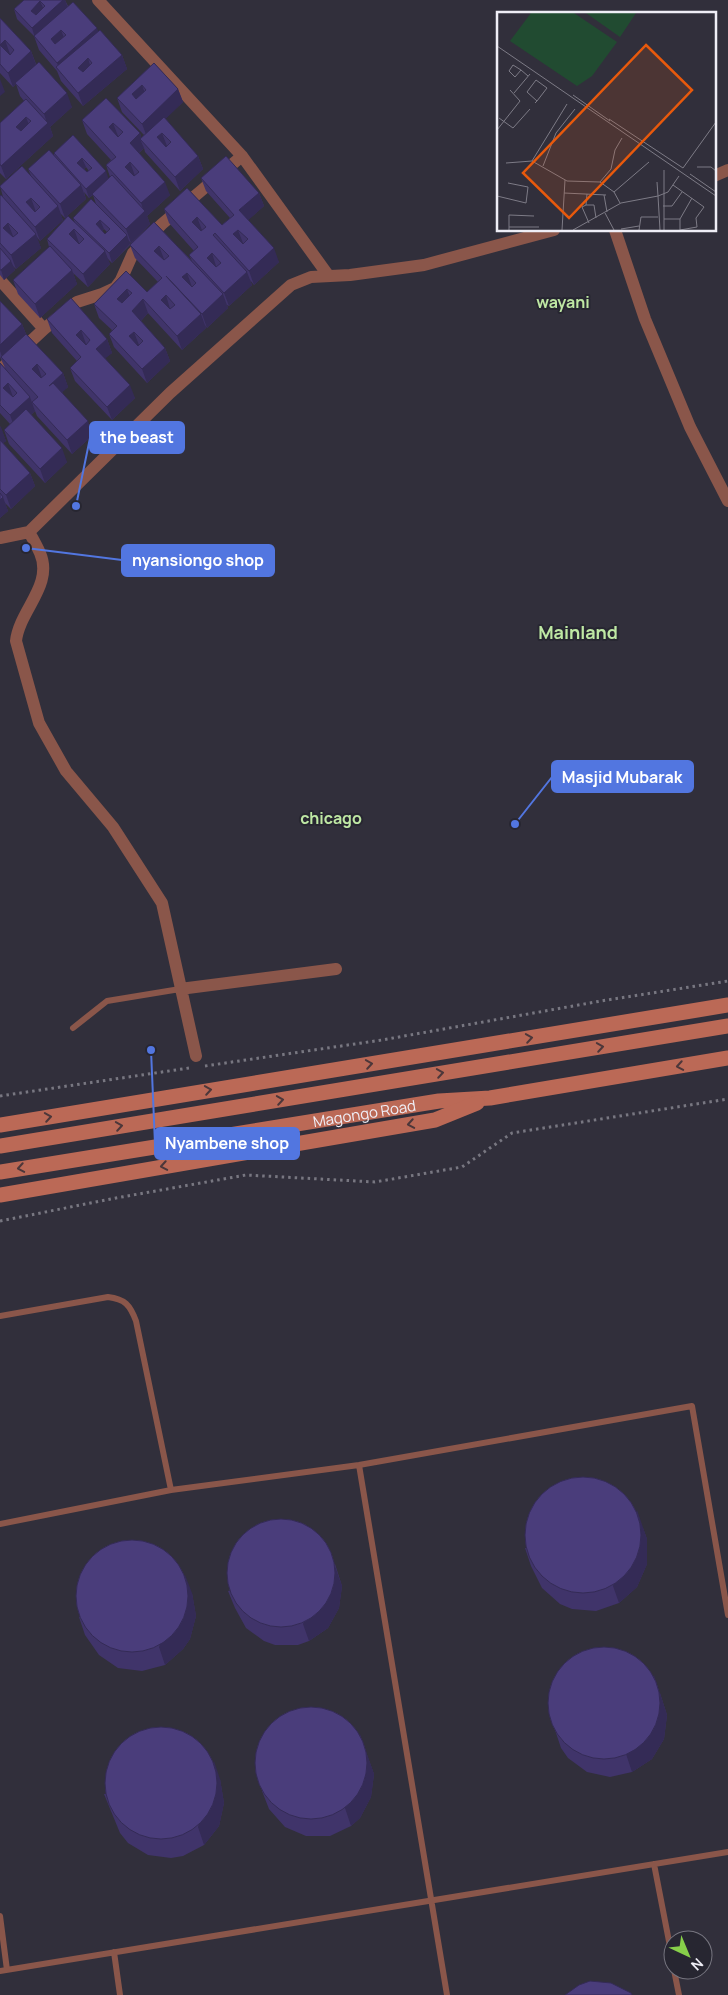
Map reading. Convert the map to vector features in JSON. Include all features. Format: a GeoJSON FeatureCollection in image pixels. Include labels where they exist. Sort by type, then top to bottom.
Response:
{"type":"FeatureCollection","features":[{"type":"Feature","properties":{"kind":"main road"},"geometry":{"type":"LineString","coordinates":[[0,1125],[728,1005]]}},
{"type":"Feature","properties":{"kind":"main road"},"geometry":{"type":"LineString","coordinates":[[0,1146],[728,1026]]}},
{"type":"Feature","properties":{"kind":"main road","name":"Magongo Road"},"geometry":{"type":"LineString","coordinates":[[0,1172],[439,1101],[490,1098],[728,1058]]}},
{"type":"Feature","properties":{"kind":"main road"},"geometry":{"type":"LineString","coordinates":[[0,1195],[435,1120],[490,1098]]}},
{"type":"Feature","properties":{"kind":"street"},"geometry":{"type":"LineString","coordinates":[[98,0],[242,156],[328,276]]}},
{"type":"Feature","properties":{"kind":"street"},"geometry":{"type":"LineString","coordinates":[[0,370],[44,329],[77,302],[115,288],[121,280],[133,253],[162,224],[242,156]]}},
{"type":"Feature","properties":{"kind":"street"},"geometry":{"type":"LineString","coordinates":[[716,175],[728,170]]}},
{"type":"Feature","properties":{"kind":"street"},"geometry":{"type":"LineString","coordinates":[[0,538],[29,532],[170,393],[291,285],[311,277],[357,274],[424,265],[550,231]]}},
{"type":"Feature","properties":{"kind":"street"},"geometry":{"type":"LineString","coordinates":[[615,231],[645,319],[690,427],[728,501]]}},
{"type":"Feature","properties":{"kind":"street"},"geometry":{"type":"LineString","coordinates":[[0,280],[44,329]]}},
{"type":"Feature","properties":{"kind":"street"},"geometry":{"type":"LineString","coordinates":[[29,532],[41,554],[43,575],[18,627],[16,641],[39,723],[66,771],[113,827],[162,903],[196,1056]]}},
{"type":"Feature","properties":{"kind":"street"},"geometry":{"type":"LineString","coordinates":[[180,989],[336,969]]}},
{"type":"Feature","properties":{"kind":"lane"},"geometry":{"type":"LineString","coordinates":[[73,1028],[107,1001],[180,989]]}},
{"type":"Feature","properties":{"kind":"lane"},"geometry":{"type":"LineString","coordinates":[[0,1316],[108,1297],[119,1298],[126,1302],[131,1308],[136,1321],[171,1490]]}},
{"type":"Feature","properties":{"kind":"lane"},"geometry":{"type":"LineString","coordinates":[[0,1524],[171,1490],[359,1465],[692,1406],[728,1615]]}},
{"type":"Feature","properties":{"kind":"lane"},"geometry":{"type":"LineString","coordinates":[[359,1465],[447,1995]]}},
{"type":"Feature","properties":{"kind":"lane"},"geometry":{"type":"LineString","coordinates":[[0,1916],[4,1970],[728,1852]]}},
{"type":"Feature","properties":{"kind":"lane"},"geometry":{"type":"LineString","coordinates":[[654,1864],[667,1930]]}},
{"type":"Feature","properties":{"kind":"lane"},"geometry":{"type":"LineString","coordinates":[[114,1952],[120,1995]]}},
{"type":"Feature","properties":{"kind":"lane"},"geometry":{"type":"LineString","coordinates":[[676,1980],[679,1995]]}},
{"type":"Feature","properties":{"kind":"path"},"geometry":{"type":"LineString","coordinates":[[0,1096],[382,1040],[601,1001],[728,981]]}},
{"type":"Feature","properties":{"kind":"path"},"geometry":{"type":"LineString","coordinates":[[0,1221],[246,1175],[375,1182],[462,1166],[512,1133],[728,1099]]}},
{"type":"Feature","properties":{"kind":"building"},"geometry":{"type":"Polygon","coordinates":[[[24,0],[63,0],[32,28],[14,9],[24,0]],[[40,1],[31,11],[36,15],[45,6],[40,1]]]}},
{"type":"Feature","properties":{"kind":"building"},"geometry":{"type":"Polygon","coordinates":[[[73,2],[97,28],[57,63],[34,36],[73,2]],[[61,30],[51,39],[55,44],[66,35],[61,30]]]}},
{"type":"Feature","properties":{"kind":"building"},"geometry":{"type":"Polygon","coordinates":[[[0,18],[31,51],[8,73],[0,64],[0,45],[0,18]],[[5,40],[0,45],[10,55],[14,50],[5,40]]]}},
{"type":"Feature","properties":{"kind":"building"},"geometry":{"type":"Polygon","coordinates":[[[100,30],[122,55],[78,93],[56,67],[100,30]],[[88,58],[78,68],[83,72],[92,63],[88,58]]]}},
{"type":"Feature","properties":{"kind":"building"},"geometry":{"type":"Polygon","coordinates":[[[39,62],[67,93],[44,114],[15,83],[39,62]]]}},
{"type":"Feature","properties":{"kind":"building"},"geometry":{"type":"Polygon","coordinates":[[[154,63],[178,89],[142,124],[117,98],[154,63]],[[142,85],[132,94],[136,99],[146,90],[142,85]]]}},
{"type":"Feature","properties":{"kind":"building"},"geometry":{"type":"Polygon","coordinates":[[[106,98],[140,133],[130,143],[165,182],[141,203],[106,165],[116,157],[82,120],[106,98]],[[113,123],[109,127],[118,137],[123,132],[113,123]],[[130,162],[125,167],[134,176],[139,172],[130,162]]]}},
{"type":"Feature","properties":{"kind":"building"},"geometry":{"type":"Polygon","coordinates":[[[26,99],[48,123],[1,166],[0,123],[26,99]],[[26,117],[16,127],[21,131],[31,121],[26,117]]]}},
{"type":"Feature","properties":{"kind":"building"},"geometry":{"type":"Polygon","coordinates":[[[164,117],[198,156],[175,177],[140,139],[164,117]],[[162,133],[157,137],[166,147],[171,142],[162,133]]]}},
{"type":"Feature","properties":{"kind":"building"},"geometry":{"type":"Polygon","coordinates":[[[73,135],[106,171],[86,189],[54,153],[73,135]],[[82,158],[77,163],[87,172],[92,168],[82,158]]]}},
{"type":"Feature","properties":{"kind":"building"},"geometry":{"type":"Polygon","coordinates":[[[49,150],[81,185],[60,204],[28,169],[49,150]]]}},
{"type":"Feature","properties":{"kind":"building"},"geometry":{"type":"Polygon","coordinates":[[[226,156],[259,193],[239,210],[274,248],[249,271],[215,233],[213,235],[247,272],[224,293],[189,255],[198,247],[164,209],[187,188],[222,225],[234,215],[201,178],[226,156]],[[197,217],[192,222],[201,231],[206,227],[197,217]],[[238,230],[233,234],[243,244],[248,239],[238,230]],[[212,253],[207,258],[216,267],[221,263],[212,253]]]}},
{"type":"Feature","properties":{"kind":"building"},"geometry":{"type":"Polygon","coordinates":[[[22,166],[58,206],[35,227],[0,186],[22,166]],[[31,198],[26,202],[35,212],[40,207],[31,198]]]}},
{"type":"Feature","properties":{"kind":"building"},"geometry":{"type":"Polygon","coordinates":[[[112,175],[145,211],[126,229],[92,194],[112,175]]]}},
{"type":"Feature","properties":{"kind":"building"},"geometry":{"type":"Polygon","coordinates":[[[0,196],[36,234],[11,255],[0,243],[0,196]],[[8,223],[3,228],[13,237],[18,233],[8,223]]]}},
{"type":"Feature","properties":{"kind":"building"},"geometry":{"type":"Polygon","coordinates":[[[91,199],[127,235],[109,253],[73,218],[91,199]],[[100,220],[96,224],[105,234],[110,229],[100,220]]]}},
{"type":"Feature","properties":{"kind":"building"},"geometry":{"type":"Polygon","coordinates":[[[68,216],[105,251],[83,274],[47,239],[68,216]],[[74,229],[69,234],[79,244],[84,239],[74,229]]]}},
{"type":"Feature","properties":{"kind":"building"},"geometry":{"type":"Polygon","coordinates":[[[154,222],[223,294],[202,314],[166,276],[201,314],[177,336],[143,299],[132,311],[165,348],[142,369],[109,334],[117,326],[94,304],[126,271],[147,292],[162,278],[130,245],[154,222]],[[159,246],[154,251],[164,260],[169,256],[159,246]],[[187,273],[182,277],[192,287],[196,283],[187,273]],[[127,289],[117,299],[122,303],[132,293],[127,289]],[[166,295],[161,300],[170,309],[175,305],[166,295]],[[134,332],[129,336],[138,346],[143,341],[134,332]]]}},
{"type":"Feature","properties":{"kind":"building"},"geometry":{"type":"Polygon","coordinates":[[[50,246],[72,270],[35,304],[13,280],[50,246]]]}},
{"type":"Feature","properties":{"kind":"building"},"geometry":{"type":"Polygon","coordinates":[[[0,248],[11,261],[1,270],[0,270],[0,248]]]}},
{"type":"Feature","properties":{"kind":"building"},"geometry":{"type":"Polygon","coordinates":[[[71,298],[107,339],[96,349],[130,385],[107,407],[70,368],[81,357],[47,319],[71,298]],[[81,330],[76,335],[86,345],[90,340],[81,330]]]}},
{"type":"Feature","properties":{"kind":"building"},"geometry":{"type":"Polygon","coordinates":[[[0,301],[22,324],[0,345],[0,301]]]}},
{"type":"Feature","properties":{"kind":"building"},"geometry":{"type":"Polygon","coordinates":[[[26,334],[63,373],[49,386],[53,383],[88,421],[67,440],[32,402],[38,397],[1,357],[26,334]],[[37,364],[32,369],[41,378],[46,374],[37,364]]]}},
{"type":"Feature","properties":{"kind":"building"},"geometry":{"type":"Polygon","coordinates":[[[0,363],[30,397],[10,415],[0,405],[0,363]],[[8,383],[3,388],[13,397],[17,393],[8,383]]]}},
{"type":"Feature","properties":{"kind":"building"},"geometry":{"type":"Polygon","coordinates":[[[26,409],[62,448],[40,469],[4,430],[26,409]]]}},
{"type":"Feature","properties":{"kind":"building"},"geometry":{"type":"Polygon","coordinates":[[[0,440],[30,473],[6,495],[0,489],[0,440]]]}},
{"type":"Feature","properties":{"kind":"building"},"geometry":{"type":"Polygon","coordinates":[[[583,1477],[605,1481],[615,1486],[624,1494],[632,1503],[637,1513],[641,1535],[637,1557],[632,1567],[624,1576],[615,1584],[605,1589],[583,1593],[561,1589],[551,1584],[542,1576],[534,1567],[529,1557],[525,1535],[529,1513],[534,1503],[542,1494],[551,1486],[561,1481],[583,1477]]]}},
{"type":"Feature","properties":{"kind":"building"},"geometry":{"type":"Polygon","coordinates":[[[281,1519],[302,1523],[319,1535],[331,1552],[335,1573],[331,1594],[319,1611],[302,1623],[281,1627],[260,1623],[243,1611],[231,1594],[227,1573],[231,1552],[243,1535],[260,1523],[281,1519]]]}},
{"type":"Feature","properties":{"kind":"building"},"geometry":{"type":"Polygon","coordinates":[[[132,1540],[154,1544],[172,1556],[184,1574],[188,1596],[184,1618],[172,1636],[154,1648],[132,1652],[110,1648],[92,1636],[80,1618],[76,1596],[80,1574],[92,1556],[110,1544],[132,1540]]]}},
{"type":"Feature","properties":{"kind":"building"},"geometry":{"type":"Polygon","coordinates":[[[604,1647],[615,1648],[625,1652],[643,1664],[655,1682],[659,1692],[659,1714],[655,1724],[643,1742],[625,1754],[615,1758],[604,1759],[593,1758],[583,1754],[565,1742],[553,1724],[549,1714],[548,1703],[549,1692],[553,1682],[565,1664],[583,1652],[593,1648],[604,1647]]]}},
{"type":"Feature","properties":{"kind":"building"},"geometry":{"type":"Polygon","coordinates":[[[311,1707],[322,1708],[332,1712],[350,1724],[362,1742],[366,1752],[366,1774],[362,1784],[350,1802],[332,1814],[322,1818],[311,1819],[300,1818],[290,1814],[272,1802],[260,1784],[256,1774],[255,1763],[256,1752],[260,1742],[272,1724],[290,1712],[300,1708],[311,1707]]]}},
{"type":"Feature","properties":{"kind":"building"},"geometry":{"type":"Polygon","coordinates":[[[161,1727],[183,1731],[201,1743],[213,1761],[217,1783],[213,1805],[201,1823],[183,1835],[161,1839],[139,1835],[121,1823],[109,1805],[105,1783],[109,1761],[121,1743],[139,1731],[161,1727]]]}},
{"type":"Feature","properties":{"kind":"building"},"geometry":{"type":"Polygon","coordinates":[[[590,1981],[611,1983],[632,1995],[565,1995],[579,1985],[590,1981]]]}},
{"type":"Feature","properties":{"kind":"place","name":"the beast"},"geometry":{"type":"Point","coordinates":[76,506]}},
{"type":"Feature","properties":{"kind":"place","name":"nyansiongo shop"},"geometry":{"type":"Point","coordinates":[26,548]}},
{"type":"Feature","properties":{"kind":"place","name":"Masjid Mubarak"},"geometry":{"type":"Point","coordinates":[515,824]}},
{"type":"Feature","properties":{"kind":"place","name":"Nyambene shop"},"geometry":{"type":"Point","coordinates":[151,1050]}},
{"type":"Feature","properties":{"kind":"district","name":"wayani"},"geometry":{"type":"Point","coordinates":[563,302]}},
{"type":"Feature","properties":{"kind":"district","name":"Mainland"},"geometry":{"type":"Point","coordinates":[578,632]}},
{"type":"Feature","properties":{"kind":"district","name":"chicago"},"geometry":{"type":"Point","coordinates":[331,818]}}]}
